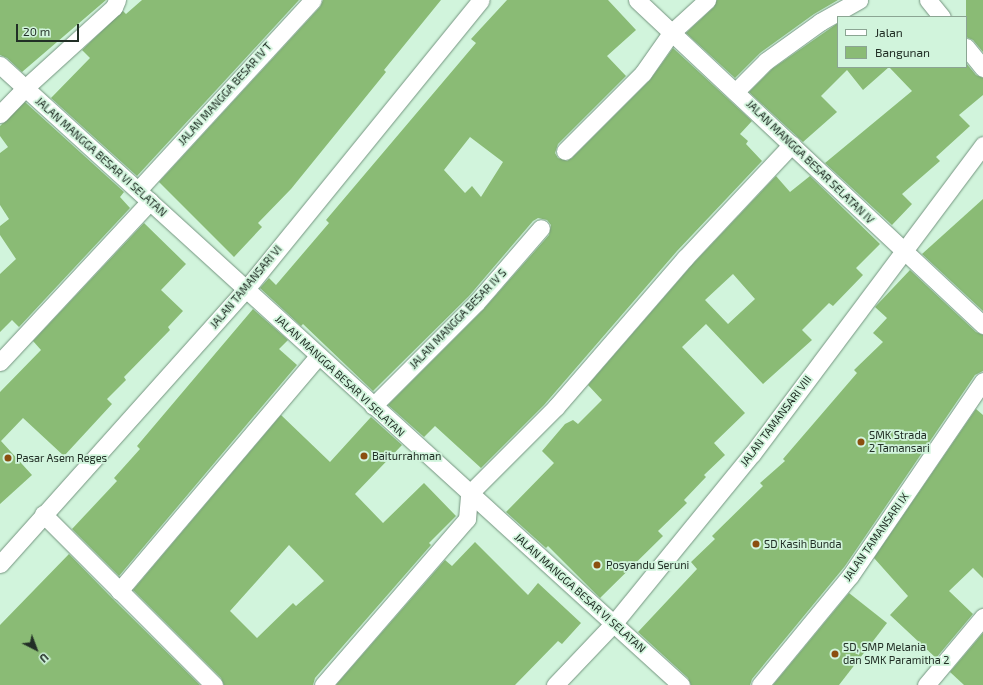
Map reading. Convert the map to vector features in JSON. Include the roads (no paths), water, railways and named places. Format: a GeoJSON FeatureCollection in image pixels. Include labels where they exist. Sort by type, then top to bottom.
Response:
{"type":"FeatureCollection","features":[{"type":"Feature","properties":{"kind":"street"},"geometry":{"type":"LineString","coordinates":[[0,114],[25,88],[114,7],[117,0]]}},
{"type":"Feature","properties":{"kind":"street","name":"JALAN MANGGA BESAR IV T"},"geometry":{"type":"LineString","coordinates":[[0,362],[313,0]]}},
{"type":"Feature","properties":{"kind":"street","name":"JALAN TAMANSARI VI"},"geometry":{"type":"LineString","coordinates":[[0,564],[43,514],[246,289],[481,0]]}},
{"type":"Feature","properties":{"kind":"street","name":"JALAN MANGGA BESAR SELATAN IV"},"geometry":{"type":"LineString","coordinates":[[637,0],[671,33],[736,91],[903,251],[983,325]]}},
{"type":"Feature","properties":{"kind":"street"},"geometry":{"type":"LineString","coordinates":[[565,151],[643,74],[671,33],[708,0]]}},
{"type":"Feature","properties":{"kind":"street"},"geometry":{"type":"LineString","coordinates":[[736,91],[766,61],[820,22],[859,0]]}},
{"type":"Feature","properties":{"kind":"street"},"geometry":{"type":"LineString","coordinates":[[928,0],[941,16]]}},
{"type":"Feature","properties":{"kind":"street"},"geometry":{"type":"LineString","coordinates":[[967,48],[983,68]]}},
{"type":"Feature","properties":{"kind":"street","name":"JALAN MANGGA BESAR VI SELATAN"},"geometry":{"type":"LineString","coordinates":[[0,65],[144,195],[469,494],[614,623],[681,685]]}},
{"type":"Feature","properties":{"kind":"street"},"geometry":{"type":"LineString","coordinates":[[323,685],[467,518],[469,494],[556,407],[685,258],[792,144]]}},
{"type":"Feature","properties":{"kind":"street","name":"JALAN TAMANSARI VIII"},"geometry":{"type":"LineString","coordinates":[[555,685],[614,623],[752,454],[983,145]]}},
{"type":"Feature","properties":{"kind":"street","name":"JALAN MANGGA BESAR IV S"},"geometry":{"type":"LineString","coordinates":[[373,406],[476,303],[541,228]]}},
{"type":"Feature","properties":{"kind":"street"},"geometry":{"type":"LineString","coordinates":[[119,591],[318,356]]}},
{"type":"Feature","properties":{"kind":"street","name":"JALAN TAMANSARI IX"},"geometry":{"type":"LineString","coordinates":[[760,685],[850,576],[983,381]]}},
{"type":"Feature","properties":{"kind":"street"},"geometry":{"type":"LineString","coordinates":[[43,514],[214,685]]}},
{"type":"Feature","properties":{"kind":"street"},"geometry":{"type":"LineString","coordinates":[[926,685],[983,617]]}},
{"type":"Feature","properties":{"kind":"place","name":"SMK Strada 2 Tamansari"},"geometry":{"type":"Point","coordinates":[861,442]}},
{"type":"Feature","properties":{"kind":"place","name":"Baiturrahman"},"geometry":{"type":"Point","coordinates":[364,456]}},
{"type":"Feature","properties":{"kind":"place","name":"Pasar Asem Reges"},"geometry":{"type":"Point","coordinates":[8,458]}},
{"type":"Feature","properties":{"kind":"place","name":"SD Kasih Bunda"},"geometry":{"type":"Point","coordinates":[756,544]}},
{"type":"Feature","properties":{"kind":"place","name":"Posyandu Seruni"},"geometry":{"type":"Point","coordinates":[597,565]}},
{"type":"Feature","properties":{"kind":"place","name":"SD, SMP Melania dan SMK Paramitha 2"},"geometry":{"type":"Point","coordinates":[835,654]}}]}
